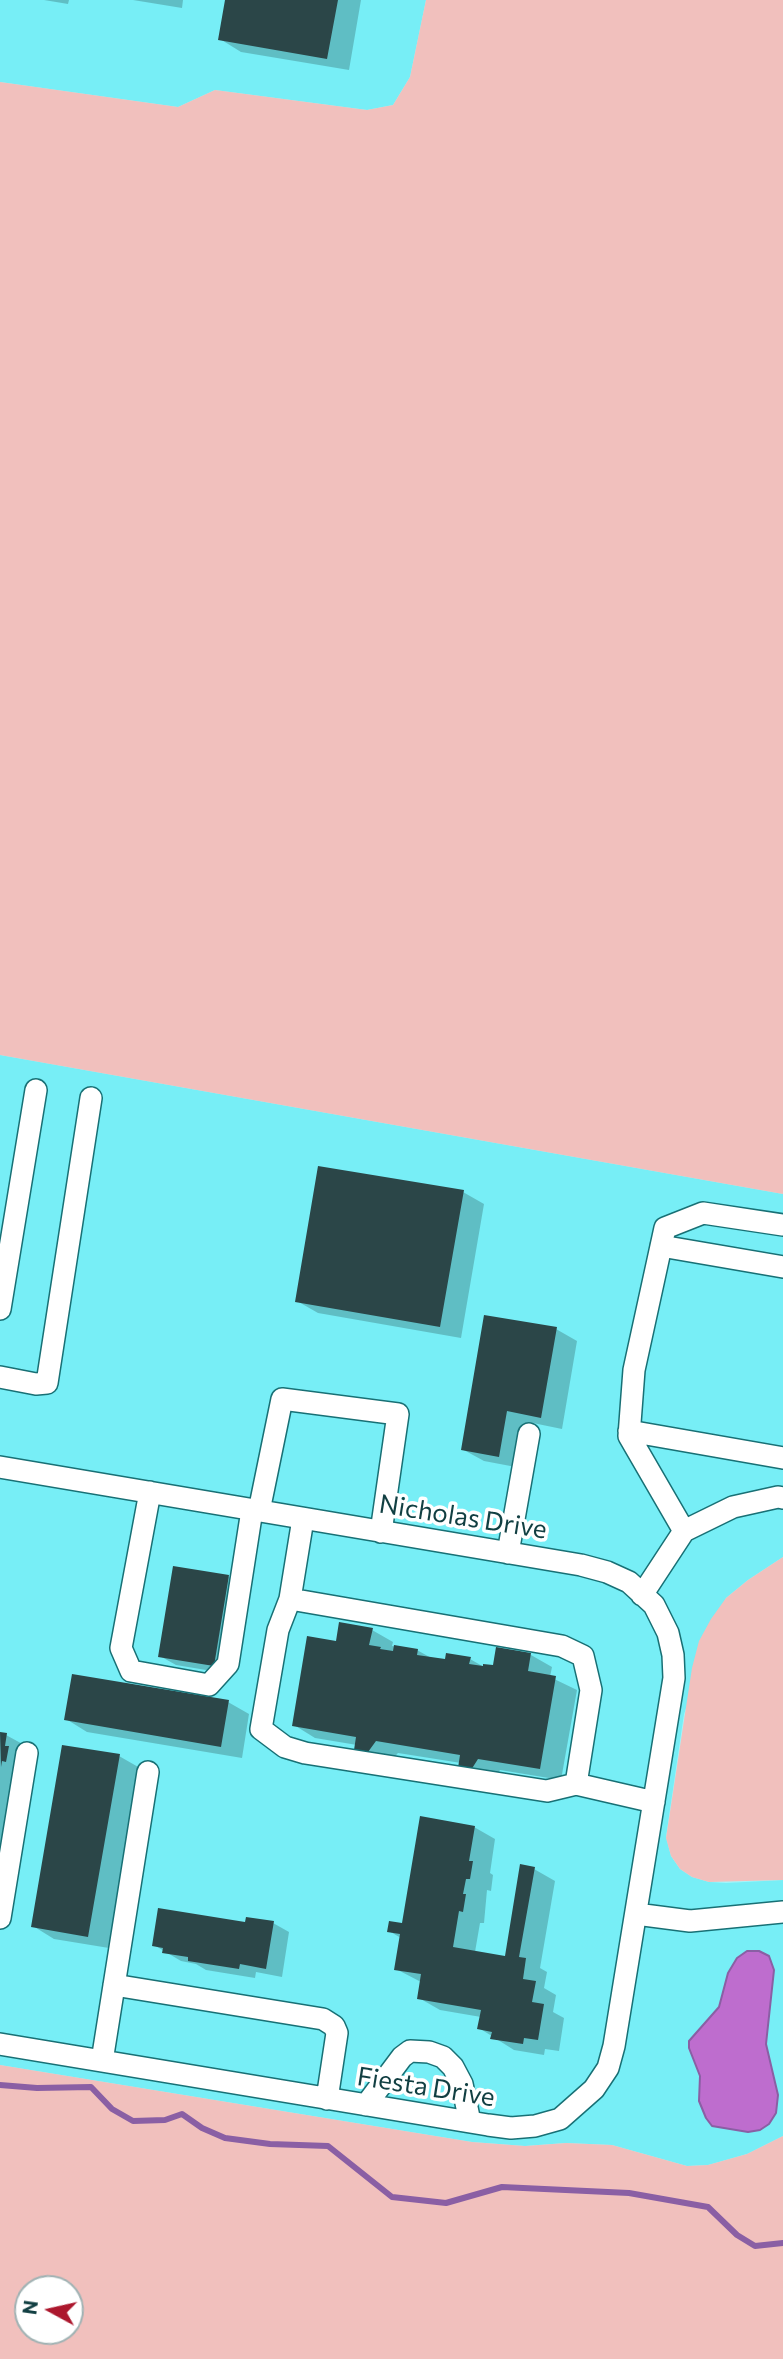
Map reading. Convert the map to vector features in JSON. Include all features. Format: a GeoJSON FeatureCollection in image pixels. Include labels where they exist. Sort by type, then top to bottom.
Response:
{"type":"FeatureCollection","features":[{"type":"Feature","properties":{"kind":"street"},"geometry":{"type":"LineString","coordinates":[[0,1309],[8,1214],[36,1090]]}},
{"type":"Feature","properties":{"kind":"street"},"geometry":{"type":"LineString","coordinates":[[0,1377],[36,1384],[47,1382],[91,1098]]}},
{"type":"Feature","properties":{"kind":"street"},"geometry":{"type":"LineString","coordinates":[[684,1531],[629,1436],[634,1370],[665,1228],[703,1213],[783,1225]]}},
{"type":"Feature","properties":{"kind":"street"},"geometry":{"type":"LineString","coordinates":[[661,1246],[783,1267]]}},
{"type":"Feature","properties":{"kind":"street"},"geometry":{"type":"LineString","coordinates":[[150,1492],[121,1648],[131,1671],[209,1685],[228,1664],[256,1511],[282,1399],[398,1414],[380,1532]]}},
{"type":"Feature","properties":{"kind":"street"},"geometry":{"type":"LineString","coordinates":[[629,1432],[783,1458]]}},
{"type":"Feature","properties":{"kind":"street"},"geometry":{"type":"LineString","coordinates":[[508,1553],[530,1434]]}},
{"type":"Feature","properties":{"kind":"street","name":"Nicholas Drive"},"geometry":{"type":"LineString","coordinates":[[0,1467],[581,1565],[629,1582],[658,1613],[668,1633],[673,1655],[674,1678],[646,1855]]}},
{"type":"Feature","properties":{"kind":"street"},"geometry":{"type":"LineString","coordinates":[[642,1595],[684,1531],[733,1507],[781,1492]]}},
{"type":"Feature","properties":{"kind":"street"},"geometry":{"type":"LineString","coordinates":[[303,1519],[290,1599],[278,1630],[261,1728],[285,1747],[304,1753],[547,1791],[576,1784],[654,1802]]}},
{"type":"Feature","properties":{"kind":"street"},"geometry":{"type":"LineString","coordinates":[[290,1599],[562,1646],[583,1656],[591,1690],[576,1784]]}},
{"type":"Feature","properties":{"kind":"street"},"geometry":{"type":"LineString","coordinates":[[0,1918],[27,1753]]}},
{"type":"Feature","properties":{"kind":"street"},"geometry":{"type":"LineString","coordinates":[[102,2061],[148,1772]]}},
{"type":"Feature","properties":{"kind":"street","name":"Fiesta Drive"},"geometry":{"type":"LineString","coordinates":[[0,2044],[511,2128],[535,2126],[559,2119],[594,2089],[607,2068],[614,2046],[646,1855]]}},
{"type":"Feature","properties":{"kind":"street"},"geometry":{"type":"LineString","coordinates":[[636,1914],[690,1921],[783,1912]]}},
{"type":"Feature","properties":{"kind":"street"},"geometry":{"type":"LineString","coordinates":[[114,1985],[323,2019],[334,2026],[337,2033],[327,2099]]}},
{"type":"Feature","properties":{"kind":"street"},"geometry":{"type":"LineString","coordinates":[[366,2105],[402,2057],[410,2051],[429,2052],[443,2057],[453,2067],[462,2084],[470,2122]]}},
{"type":"Feature","properties":{"kind":"shaded area"},"geometry":{"type":"Polygon","coordinates":[[[0,0],[426,0],[410,77],[393,105],[367,110],[215,90],[178,107],[0,82],[0,0]]]}},
{"type":"Feature","properties":{"kind":"shaded area"},"geometry":{"type":"Polygon","coordinates":[[[426,0],[783,0],[783,1194],[0,1055],[0,82],[178,107],[215,90],[367,110],[393,105],[410,77],[426,0]]]}},
{"type":"Feature","properties":{"kind":"shaded area"},"geometry":{"type":"Polygon","coordinates":[[[0,1055],[783,1194],[783,1557],[726,1598],[684,1714],[666,1837],[671,1856],[680,1869],[692,1877],[726,1883],[783,1880],[783,2136],[747,2154],[708,2165],[687,2166],[612,2145],[566,2143],[525,2146],[472,2142],[0,2065],[0,1055]]]}},
{"type":"Feature","properties":{"kind":"shaded area"},"geometry":{"type":"Polygon","coordinates":[[[783,1557],[783,1880],[709,1882],[692,1877],[680,1869],[671,1856],[666,1838],[692,1668],[699,1641],[726,1598],[783,1557]]]}},
{"type":"Feature","properties":{"kind":"shaded area"},"geometry":{"type":"Polygon","coordinates":[[[747,1951],[759,1951],[769,1956],[774,1970],[766,2044],[778,2095],[776,2113],[769,2124],[760,2130],[748,2132],[712,2126],[706,2118],[699,2101],[700,2076],[689,2048],[689,2041],[719,2007],[728,1973],[737,1958],[747,1951]]]}},
{"type":"Feature","properties":{"kind":"shaded area"},"geometry":{"type":"Polygon","coordinates":[[[0,2065],[472,2142],[525,2146],[566,2143],[612,2145],[687,2166],[708,2165],[747,2154],[783,2136],[783,2359],[0,2359],[0,2065]]]}},
{"type":"Feature","properties":{"kind":"building"},"geometry":{"type":"Polygon","coordinates":[[[225,0],[338,0],[327,59],[218,40],[225,0]]]}},
{"type":"Feature","properties":{"kind":"building"},"geometry":{"type":"Polygon","coordinates":[[[318,1166],[464,1190],[440,1327],[295,1302],[318,1166]]]}},
{"type":"Feature","properties":{"kind":"building"},"geometry":{"type":"Polygon","coordinates":[[[484,1315],[557,1327],[541,1418],[507,1411],[499,1457],[461,1450],[484,1315]]]}},
{"type":"Feature","properties":{"kind":"building"},"geometry":{"type":"Polygon","coordinates":[[[173,1566],[229,1575],[214,1666],[158,1657],[173,1566]]]}},
{"type":"Feature","properties":{"kind":"building"},"geometry":{"type":"Polygon","coordinates":[[[339,1622],[373,1628],[369,1645],[381,1647],[380,1649],[393,1651],[394,1645],[418,1649],[417,1655],[445,1659],[446,1653],[471,1657],[469,1664],[493,1665],[496,1647],[531,1653],[528,1671],[556,1676],[540,1769],[478,1759],[471,1770],[458,1768],[460,1755],[376,1741],[368,1752],[354,1750],[356,1737],[292,1726],[307,1636],[336,1641],[339,1622]]]}},
{"type":"Feature","properties":{"kind":"building"},"geometry":{"type":"Polygon","coordinates":[[[72,1674],[229,1700],[221,1747],[64,1720],[72,1674]]]}},
{"type":"Feature","properties":{"kind":"building"},"geometry":{"type":"Polygon","coordinates":[[[0,1732],[7,1733],[5,1746],[9,1746],[6,1762],[2,1761],[1,1767],[0,1732]]]}},
{"type":"Feature","properties":{"kind":"building"},"geometry":{"type":"Polygon","coordinates":[[[62,1745],[120,1754],[88,1937],[31,1927],[62,1745]]]}},
{"type":"Feature","properties":{"kind":"building"},"geometry":{"type":"Polygon","coordinates":[[[420,1816],[475,1826],[469,1861],[473,1861],[470,1879],[466,1879],[463,1912],[459,1911],[453,1947],[505,1956],[520,1864],[535,1867],[519,1957],[526,1958],[523,1979],[536,1981],[532,2002],[544,2004],[538,2040],[524,2038],[523,2044],[490,2039],[492,2032],[477,2029],[481,2010],[417,1999],[421,1974],[394,1970],[400,1934],[387,1932],[389,1921],[402,1923],[420,1816]]]}},
{"type":"Feature","properties":{"kind":"building"},"geometry":{"type":"Polygon","coordinates":[[[158,1908],[245,1922],[246,1917],[274,1921],[266,1969],[240,1964],[239,1969],[188,1961],[188,1957],[162,1953],[163,1948],[152,1946],[158,1908]]]}},
{"type":"Feature","properties":{"kind":"waterway"},"geometry":{"type":"LineString","coordinates":[[0,2085],[37,2088],[91,2087],[112,2109],[133,2121],[165,2120],[182,2114],[202,2128],[225,2138],[270,2144],[328,2146],[392,2197],[446,2203],[502,2187],[629,2193],[708,2207],[737,2235],[755,2246],[783,2243]]}}]}
